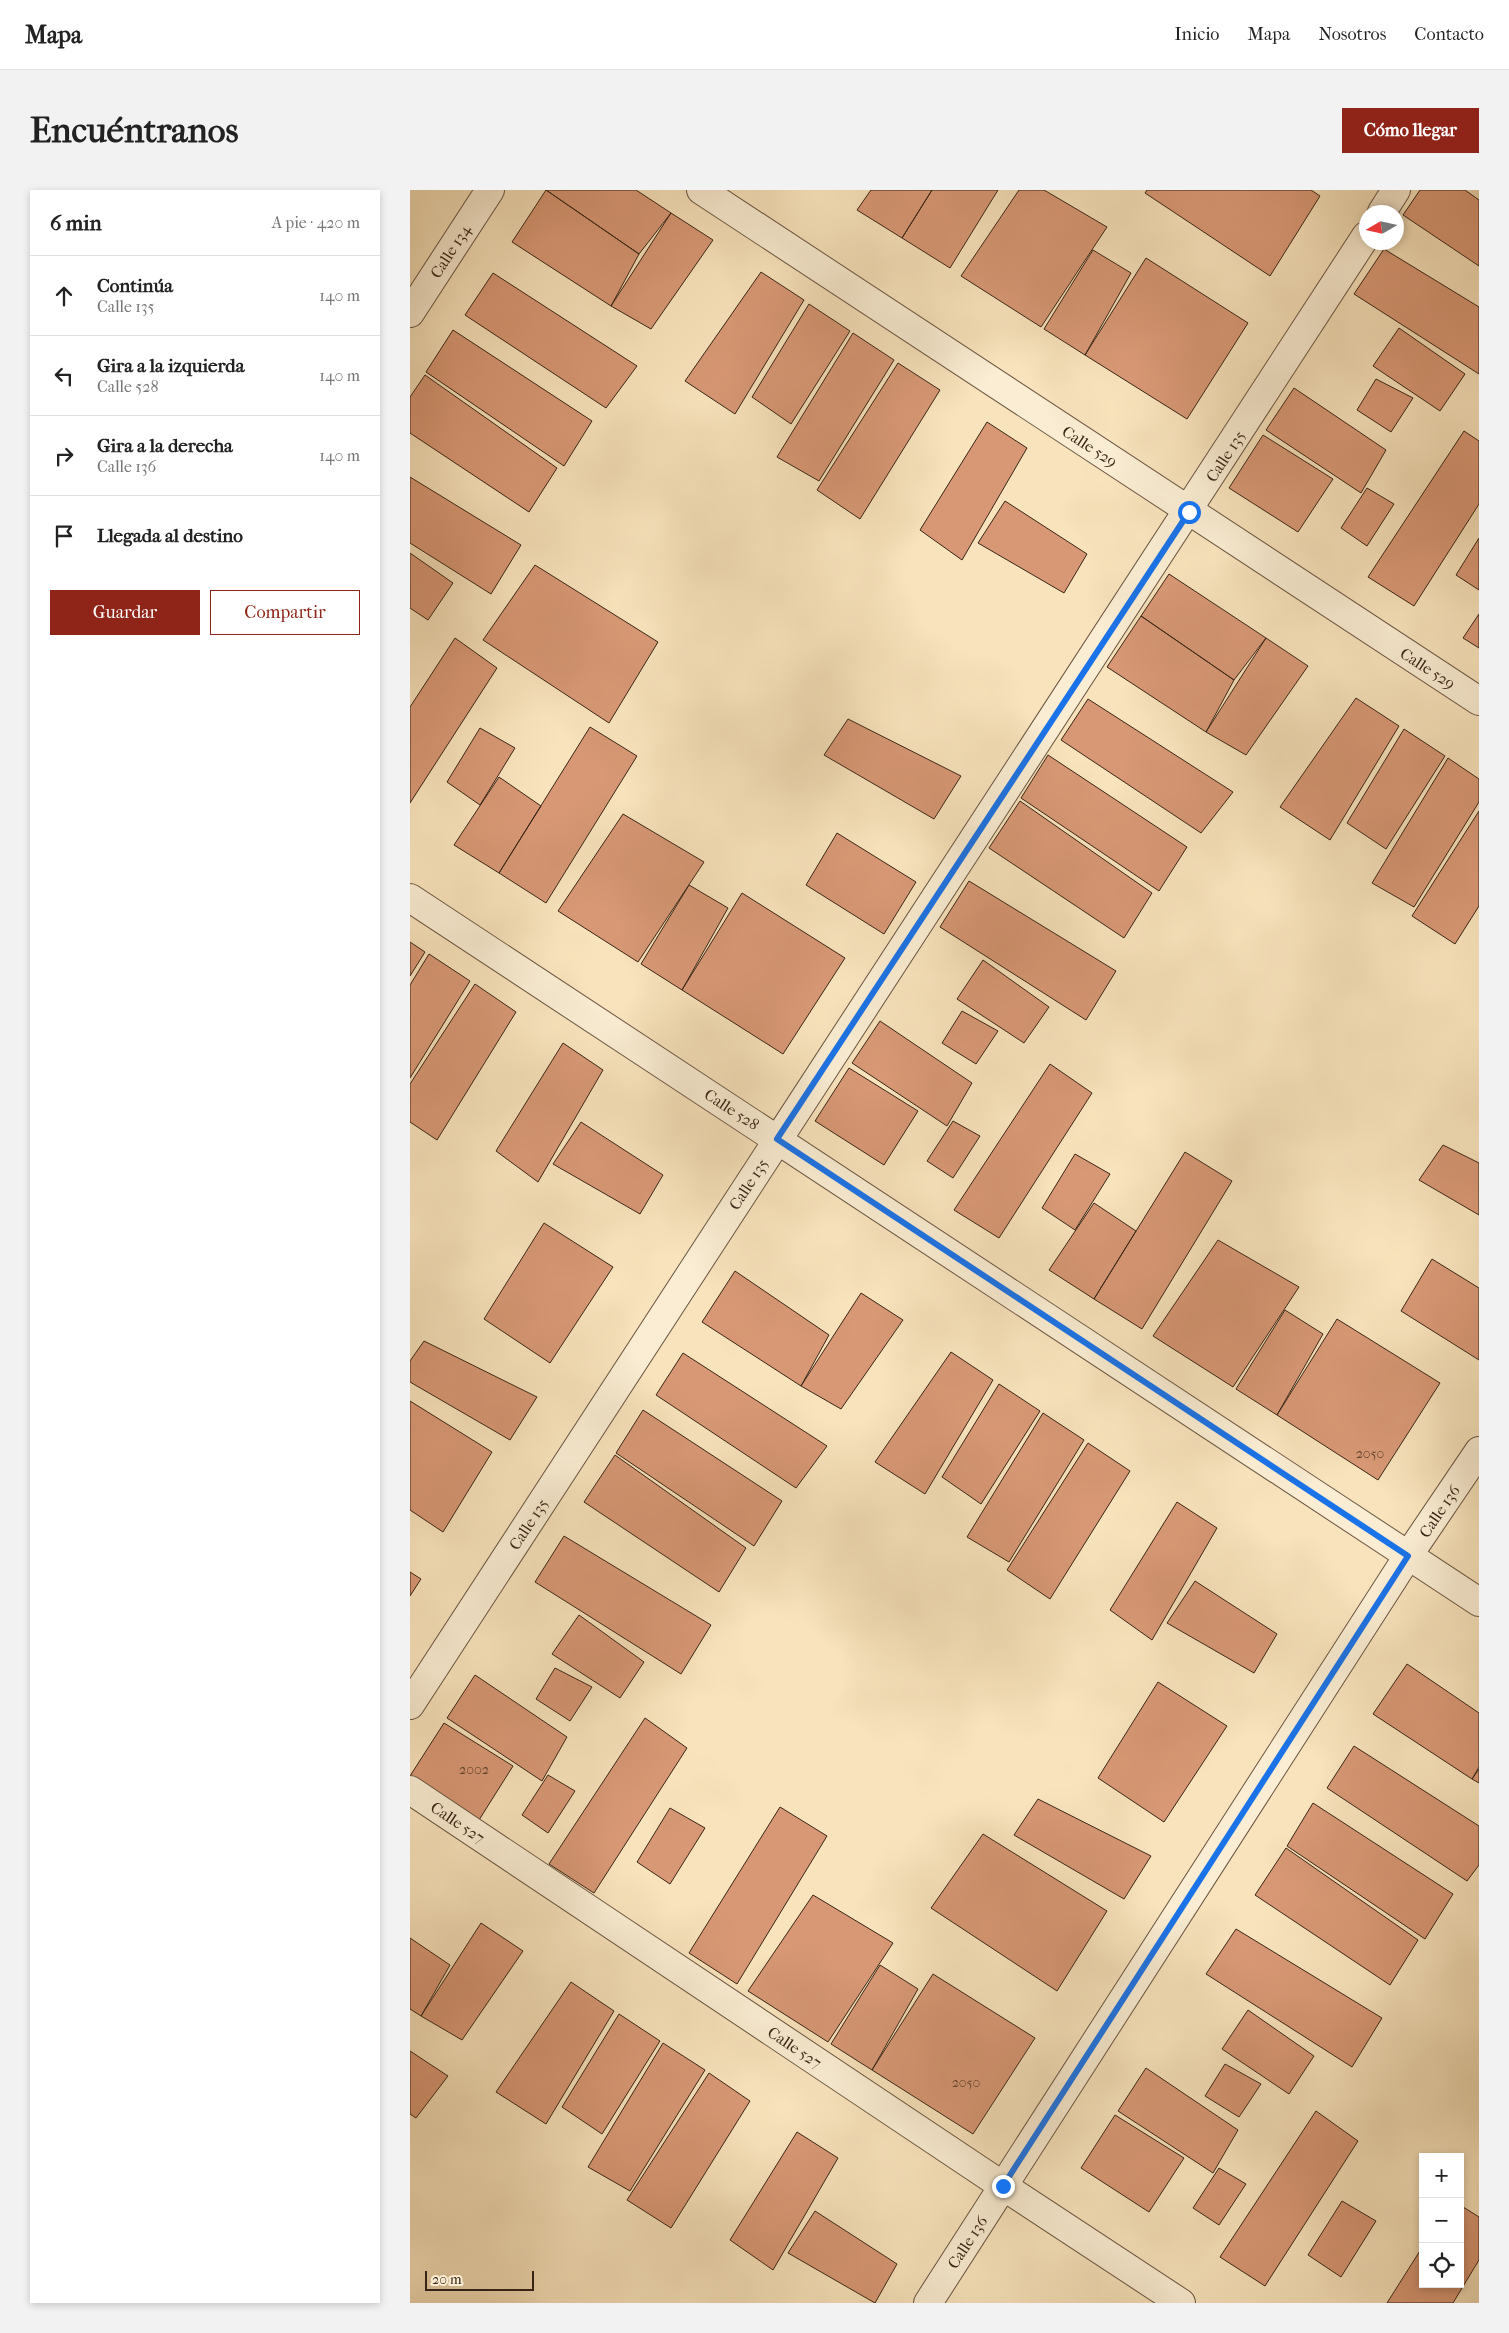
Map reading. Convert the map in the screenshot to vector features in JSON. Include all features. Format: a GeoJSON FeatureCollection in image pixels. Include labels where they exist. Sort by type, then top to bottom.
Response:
{"type":"FeatureCollection","features":[{"type":"Feature","properties":{"kind":"street","name":"Calle 134"},"geometry":{"type":"LineString","coordinates":[[410,313],[490,190]]}},
{"type":"Feature","properties":{"kind":"street","name":"Calle 529"},"geometry":{"type":"LineString","coordinates":[[701,190],[1479,701]]}},
{"type":"Feature","properties":{"kind":"street"},"geometry":{"type":"LineString","coordinates":[[1386,205],[1396,190]]}},
{"type":"Feature","properties":{"kind":"street","name":"Calle 135"},"geometry":{"type":"LineString","coordinates":[[410,1705],[777,1139],[1189,512],[1359,247]]}},
{"type":"Feature","properties":{"kind":"street","name":"Calle 528"},"geometry":{"type":"LineString","coordinates":[[410,898],[1479,1602]]}},
{"type":"Feature","properties":{"kind":"street","name":"Calle 136"},"geometry":{"type":"LineString","coordinates":[[928,2303],[1408,1556],[1479,1451]]}},
{"type":"Feature","properties":{"kind":"street","name":"Calle 527"},"geometry":{"type":"LineString","coordinates":[[410,1790],[1181,2303]]}},
{"type":"Feature","properties":{"kind":"building"},"geometry":{"type":"Polygon","coordinates":[[[546,190],[636,190],[671,213],[639,254],[546,190]]]}},
{"type":"Feature","properties":{"kind":"building"},"geometry":{"type":"Polygon","coordinates":[[[546,190],[639,254],[611,306],[512,242],[546,190]]]}},
{"type":"Feature","properties":{"kind":"building"},"geometry":{"type":"Polygon","coordinates":[[[871,190],[932,190],[902,238],[857,210],[871,190]]]}},
{"type":"Feature","properties":{"kind":"building"},"geometry":{"type":"Polygon","coordinates":[[[932,190],[998,190],[950,268],[902,238],[932,190]]]}},
{"type":"Feature","properties":{"kind":"building"},"geometry":{"type":"Polygon","coordinates":[[[1019,190],[1044,190],[1107,227],[1041,327],[961,276],[1019,190]]]}},
{"type":"Feature","properties":{"kind":"building"},"geometry":{"type":"Polygon","coordinates":[[[1147,190],[1311,190],[1320,196],[1270,276],[1145,193],[1147,190]]]}},
{"type":"Feature","properties":{"kind":"building"},"geometry":{"type":"Polygon","coordinates":[[[1420,190],[1465,190],[1479,200],[1479,266],[1404,216],[1420,190]]]}},
{"type":"Feature","properties":{"kind":"building"},"geometry":{"type":"Polygon","coordinates":[[[671,213],[713,240],[651,329],[611,306],[671,213]]]}},
{"type":"Feature","properties":{"kind":"building"},"geometry":{"type":"Polygon","coordinates":[[[1093,250],[1131,273],[1085,355],[1044,329],[1093,250]]]}},
{"type":"Feature","properties":{"kind":"building"},"geometry":{"type":"Polygon","coordinates":[[[1383,250],[1386,250],[1479,307],[1479,374],[1354,294],[1383,250]]]}},
{"type":"Feature","properties":{"kind":"building"},"geometry":{"type":"Polygon","coordinates":[[[1146,258],[1248,323],[1187,419],[1085,355],[1146,258]]]}},
{"type":"Feature","properties":{"kind":"building"},"geometry":{"type":"Polygon","coordinates":[[[761,272],[804,300],[735,414],[685,381],[761,272]]]}},
{"type":"Feature","properties":{"kind":"building"},"geometry":{"type":"Polygon","coordinates":[[[493,273],[637,366],[606,408],[465,315],[493,273]]]}},
{"type":"Feature","properties":{"kind":"building"},"geometry":{"type":"Polygon","coordinates":[[[809,304],[850,331],[791,424],[752,397],[809,304]]]}},
{"type":"Feature","properties":{"kind":"building"},"geometry":{"type":"Polygon","coordinates":[[[1399,328],[1465,374],[1440,411],[1373,366],[1399,328]]]}},
{"type":"Feature","properties":{"kind":"building"},"geometry":{"type":"Polygon","coordinates":[[[453,330],[592,421],[564,466],[426,372],[453,330]]]}},
{"type":"Feature","properties":{"kind":"building"},"geometry":{"type":"Polygon","coordinates":[[[853,333],[894,360],[819,481],[777,457],[853,333]]]}},
{"type":"Feature","properties":{"kind":"building"},"geometry":{"type":"Polygon","coordinates":[[[898,363],[940,390],[860,519],[817,490],[898,363]]]}},
{"type":"Feature","properties":{"kind":"building"},"geometry":{"type":"Polygon","coordinates":[[[425,375],[557,468],[529,512],[410,433],[410,397],[425,375]]]}},
{"type":"Feature","properties":{"kind":"building"},"geometry":{"type":"Polygon","coordinates":[[[1376,379],[1413,398],[1391,432],[1357,410],[1376,379]]]}},
{"type":"Feature","properties":{"kind":"building"},"geometry":{"type":"Polygon","coordinates":[[[1294,388],[1386,450],[1361,493],[1266,430],[1294,388]]]}},
{"type":"Feature","properties":{"kind":"building"},"geometry":{"type":"Polygon","coordinates":[[[987,422],[1027,448],[962,560],[920,530],[987,422]]]}},
{"type":"Feature","properties":{"kind":"building"},"geometry":{"type":"Polygon","coordinates":[[[1464,431],[1479,441],[1479,504],[1414,606],[1368,577],[1464,431]]]}},
{"type":"Feature","properties":{"kind":"building"},"geometry":{"type":"Polygon","coordinates":[[[1263,435],[1333,479],[1298,532],[1229,488],[1263,435]]]}},
{"type":"Feature","properties":{"kind":"building"},"geometry":{"type":"Polygon","coordinates":[[[410,477],[521,545],[491,594],[410,543],[410,477]]]}},
{"type":"Feature","properties":{"kind":"building"},"geometry":{"type":"Polygon","coordinates":[[[1367,488],[1394,504],[1367,546],[1341,528],[1367,488]]]}},
{"type":"Feature","properties":{"kind":"building"},"geometry":{"type":"Polygon","coordinates":[[[1005,501],[1087,554],[1064,593],[978,543],[1005,501]]]}},
{"type":"Feature","properties":{"kind":"building"},"geometry":{"type":"Polygon","coordinates":[[[1479,538],[1479,590],[1456,575],[1479,538]]]}},
{"type":"Feature","properties":{"kind":"building"},"geometry":{"type":"Polygon","coordinates":[[[410,553],[453,583],[428,620],[410,608],[410,553]]]}},
{"type":"Feature","properties":{"kind":"building"},"geometry":{"type":"Polygon","coordinates":[[[535,565],[658,642],[609,723],[483,640],[535,565]]]}},
{"type":"Feature","properties":{"kind":"building"},"geometry":{"type":"Polygon","coordinates":[[[1169,574],[1266,638],[1234,680],[1141,616],[1169,574]]]}},
{"type":"Feature","properties":{"kind":"building"},"geometry":{"type":"Polygon","coordinates":[[[1479,614],[1479,648],[1463,638],[1479,614]]]}},
{"type":"Feature","properties":{"kind":"building"},"geometry":{"type":"Polygon","coordinates":[[[1141,616],[1234,680],[1206,732],[1107,667],[1141,616]]]}},
{"type":"Feature","properties":{"kind":"building"},"geometry":{"type":"Polygon","coordinates":[[[455,638],[497,668],[410,803],[410,707],[455,638]]]}},
{"type":"Feature","properties":{"kind":"building"},"geometry":{"type":"Polygon","coordinates":[[[1266,638],[1308,666],[1246,755],[1206,732],[1266,638]]]}},
{"type":"Feature","properties":{"kind":"building"},"geometry":{"type":"Polygon","coordinates":[[[1356,698],[1399,726],[1330,840],[1280,807],[1356,698]]]}},
{"type":"Feature","properties":{"kind":"building"},"geometry":{"type":"Polygon","coordinates":[[[1088,699],[1233,792],[1201,833],[1061,740],[1088,699]]]}},
{"type":"Feature","properties":{"kind":"building"},"geometry":{"type":"Polygon","coordinates":[[[848,719],[961,776],[934,819],[824,755],[848,719]]]}},
{"type":"Feature","properties":{"kind":"building"},"geometry":{"type":"Polygon","coordinates":[[[590,727],[637,756],[546,903],[499,873],[590,727]]]}},
{"type":"Feature","properties":{"kind":"building"},"geometry":{"type":"Polygon","coordinates":[[[480,728],[515,748],[480,805],[447,782],[480,728]]]}},
{"type":"Feature","properties":{"kind":"building"},"geometry":{"type":"Polygon","coordinates":[[[1404,729],[1445,756],[1386,849],[1347,823],[1404,729]]]}},
{"type":"Feature","properties":{"kind":"building"},"geometry":{"type":"Polygon","coordinates":[[[1048,755],[1187,847],[1159,891],[1021,798],[1048,755]]]}},
{"type":"Feature","properties":{"kind":"building"},"geometry":{"type":"Polygon","coordinates":[[[1448,758],[1479,779],[1479,802],[1414,907],[1372,883],[1448,758]]]}},
{"type":"Feature","properties":{"kind":"building"},"geometry":{"type":"Polygon","coordinates":[[[499,777],[541,806],[499,873],[454,845],[499,777]]]}},
{"type":"Feature","properties":{"kind":"building"},"geometry":{"type":"Polygon","coordinates":[[[1020,801],[1152,893],[1124,938],[989,848],[1020,801]]]}},
{"type":"Feature","properties":{"kind":"building"},"geometry":{"type":"Polygon","coordinates":[[[1479,811],[1479,906],[1455,944],[1412,916],[1479,811]]]}},
{"type":"Feature","properties":{"kind":"building"},"geometry":{"type":"Polygon","coordinates":[[[623,814],[704,862],[638,962],[558,911],[623,814]]]}},
{"type":"Feature","properties":{"kind":"building"},"geometry":{"type":"Polygon","coordinates":[[[837,833],[916,882],[884,934],[806,885],[837,833]]]}},
{"type":"Feature","properties":{"kind":"building"},"geometry":{"type":"Polygon","coordinates":[[[969,881],[1116,971],[1086,1020],[940,927],[969,881]]]}},
{"type":"Feature","properties":{"kind":"building"},"geometry":{"type":"Polygon","coordinates":[[[689,885],[728,908],[682,990],[641,964],[689,885]]]}},
{"type":"Feature","properties":{"kind":"building"},"geometry":{"type":"Polygon","coordinates":[[[742,893],[845,958],[783,1054],[682,990],[742,893]]]}},
{"type":"Feature","properties":{"kind":"building"},"geometry":{"type":"Polygon","coordinates":[[[410,942],[425,952],[410,976],[410,942]]]}},
{"type":"Feature","properties":{"kind":"building"},"geometry":{"type":"Polygon","coordinates":[[[429,954],[470,981],[410,1078],[410,985],[429,954]]]}},
{"type":"Feature","properties":{"kind":"building"},"geometry":{"type":"Polygon","coordinates":[[[983,960],[1049,1007],[1024,1043],[957,999],[983,960]]]}},
{"type":"Feature","properties":{"kind":"building"},"geometry":{"type":"Polygon","coordinates":[[[475,984],[516,1012],[437,1140],[410,1122],[410,1084],[475,984]]]}},
{"type":"Feature","properties":{"kind":"building"},"geometry":{"type":"Polygon","coordinates":[[[962,1011],[998,1031],[976,1064],[942,1043],[962,1011]]]}},
{"type":"Feature","properties":{"kind":"building"},"geometry":{"type":"Polygon","coordinates":[[[880,1021],[972,1083],[947,1126],[852,1063],[880,1021]]]}},
{"type":"Feature","properties":{"kind":"building"},"geometry":{"type":"Polygon","coordinates":[[[563,1043],[603,1070],[538,1182],[496,1151],[563,1043]]]}},
{"type":"Feature","properties":{"kind":"building"},"geometry":{"type":"Polygon","coordinates":[[[1050,1064],[1092,1093],[999,1238],[954,1210],[1050,1064]]]}},
{"type":"Feature","properties":{"kind":"building"},"geometry":{"type":"Polygon","coordinates":[[[849,1068],[918,1111],[884,1165],[815,1121],[849,1068]]]}},
{"type":"Feature","properties":{"kind":"building"},"geometry":{"type":"Polygon","coordinates":[[[953,1121],[980,1136],[953,1178],[927,1161],[953,1121]]]}},
{"type":"Feature","properties":{"kind":"building"},"geometry":{"type":"Polygon","coordinates":[[[581,1122],[663,1175],[640,1214],[553,1164],[581,1122]]]}},
{"type":"Feature","properties":{"kind":"building"},"geometry":{"type":"Polygon","coordinates":[[[1443,1145],[1479,1163],[1479,1215],[1419,1180],[1443,1145]]]}},
{"type":"Feature","properties":{"kind":"building"},"geometry":{"type":"Polygon","coordinates":[[[1185,1152],[1232,1181],[1142,1329],[1094,1299],[1185,1152]]]}},
{"type":"Feature","properties":{"kind":"building"},"geometry":{"type":"Polygon","coordinates":[[[1075,1154],[1110,1174],[1075,1230],[1042,1208],[1075,1154]]]}},
{"type":"Feature","properties":{"kind":"building"},"geometry":{"type":"Polygon","coordinates":[[[1094,1203],[1136,1231],[1094,1299],[1049,1270],[1094,1203]]]}},
{"type":"Feature","properties":{"kind":"building"},"geometry":{"type":"Polygon","coordinates":[[[544,1223],[613,1267],[550,1363],[484,1319],[544,1223]]]}},
{"type":"Feature","properties":{"kind":"building"},"geometry":{"type":"Polygon","coordinates":[[[1218,1240],[1299,1287],[1233,1387],[1153,1336],[1218,1240]]]}},
{"type":"Feature","properties":{"kind":"building"},"geometry":{"type":"Polygon","coordinates":[[[1432,1259],[1479,1288],[1479,1360],[1401,1311],[1432,1259]]]}},
{"type":"Feature","properties":{"kind":"building"},"geometry":{"type":"Polygon","coordinates":[[[735,1271],[829,1335],[801,1386],[702,1322],[735,1271]]]}},
{"type":"Feature","properties":{"kind":"building"},"geometry":{"type":"Polygon","coordinates":[[[861,1293],[903,1320],[841,1409],[801,1386],[861,1293]]]}},
{"type":"Feature","properties":{"kind":"building"},"geometry":{"type":"Polygon","coordinates":[[[1285,1310],[1323,1334],[1277,1415],[1236,1389],[1285,1310]]]}},
{"type":"Feature","properties":{"kind":"building"},"geometry":{"type":"Polygon","coordinates":[[[1337,1319],[1440,1383],[1378,1480],[1277,1415],[1337,1319]]]}},
{"type":"Feature","properties":{"kind":"building"},"geometry":{"type":"Polygon","coordinates":[[[424,1341],[537,1397],[510,1440],[410,1382],[410,1361],[424,1341]]]}},
{"type":"Feature","properties":{"kind":"building"},"geometry":{"type":"Polygon","coordinates":[[[951,1352],[993,1380],[925,1494],[875,1462],[951,1352]]]}},
{"type":"Feature","properties":{"kind":"building"},"geometry":{"type":"Polygon","coordinates":[[[683,1353],[827,1446],[796,1488],[656,1395],[683,1353]]]}},
{"type":"Feature","properties":{"kind":"building"},"geometry":{"type":"Polygon","coordinates":[[[999,1384],[1040,1411],[981,1504],[942,1477],[999,1384]]]}},
{"type":"Feature","properties":{"kind":"building"},"geometry":{"type":"Polygon","coordinates":[[[410,1401],[492,1452],[443,1532],[410,1510],[410,1401]]]}},
{"type":"Feature","properties":{"kind":"building"},"geometry":{"type":"Polygon","coordinates":[[[643,1410],[782,1501],[754,1546],[616,1453],[643,1410]]]}},
{"type":"Feature","properties":{"kind":"building"},"geometry":{"type":"Polygon","coordinates":[[[1043,1413],[1084,1440],[1009,1562],[967,1537],[1043,1413]]]}},
{"type":"Feature","properties":{"kind":"building"},"geometry":{"type":"Polygon","coordinates":[[[1088,1443],[1130,1471],[1050,1599],[1007,1570],[1088,1443]]]}},
{"type":"Feature","properties":{"kind":"building"},"geometry":{"type":"Polygon","coordinates":[[[615,1455],[746,1548],[719,1592],[584,1502],[615,1455]]]}},
{"type":"Feature","properties":{"kind":"building"},"geometry":{"type":"Polygon","coordinates":[[[1177,1502],[1217,1528],[1152,1640],[1110,1610],[1177,1502]]]}},
{"type":"Feature","properties":{"kind":"building"},"geometry":{"type":"Polygon","coordinates":[[[564,1536],[711,1625],[681,1674],[535,1582],[564,1536]]]}},
{"type":"Feature","properties":{"kind":"building"},"geometry":{"type":"Polygon","coordinates":[[[410,1572],[421,1579],[410,1596],[410,1572]]]}},
{"type":"Feature","properties":{"kind":"building"},"geometry":{"type":"Polygon","coordinates":[[[1195,1581],[1277,1634],[1254,1673],[1167,1623],[1195,1581]]]}},
{"type":"Feature","properties":{"kind":"building"},"geometry":{"type":"Polygon","coordinates":[[[579,1615],[644,1662],[620,1698],[552,1654],[579,1615]]]}},
{"type":"Feature","properties":{"kind":"building"},"geometry":{"type":"Polygon","coordinates":[[[1407,1664],[1479,1713],[1479,1767],[1472,1779],[1373,1714],[1407,1664]]]}},
{"type":"Feature","properties":{"kind":"building"},"geometry":{"type":"Polygon","coordinates":[[[555,1668],[592,1687],[570,1721],[536,1699],[555,1668]]]}},
{"type":"Feature","properties":{"kind":"building"},"geometry":{"type":"Polygon","coordinates":[[[475,1675],[567,1737],[542,1781],[447,1718],[475,1675]]]}},
{"type":"Feature","properties":{"kind":"building"},"geometry":{"type":"Polygon","coordinates":[[[1158,1682],[1227,1726],[1164,1822],[1098,1778],[1158,1682]]]}},
{"type":"Feature","properties":{"kind":"building"},"geometry":{"type":"Polygon","coordinates":[[[645,1718],[687,1748],[594,1893],[549,1864],[645,1718]]]}},
{"type":"Feature","properties":{"kind":"building"},"geometry":{"type":"Polygon","coordinates":[[[444,1723],[513,1766],[479,1820],[410,1776],[444,1723]]]}},
{"type":"Feature","properties":{"kind":"building"},"geometry":{"type":"Polygon","coordinates":[[[1354,1746],[1479,1826],[1479,1865],[1467,1881],[1327,1788],[1354,1746]]]}},
{"type":"Feature","properties":{"kind":"building"},"geometry":{"type":"Polygon","coordinates":[[[1479,1769],[1479,1783],[1472,1779],[1479,1769]]]}},
{"type":"Feature","properties":{"kind":"building"},"geometry":{"type":"Polygon","coordinates":[[[548,1775],[575,1791],[548,1833],[522,1815],[548,1775]]]}},
{"type":"Feature","properties":{"kind":"building"},"geometry":{"type":"Polygon","coordinates":[[[1038,1799],[1151,1856],[1124,1899],[1014,1835],[1038,1799]]]}},
{"type":"Feature","properties":{"kind":"building"},"geometry":{"type":"Polygon","coordinates":[[[1313,1803],[1453,1894],[1425,1939],[1287,1846],[1313,1803]]]}},
{"type":"Feature","properties":{"kind":"building"},"geometry":{"type":"Polygon","coordinates":[[[780,1807],[827,1836],[737,1984],[689,1953],[780,1807]]]}},
{"type":"Feature","properties":{"kind":"building"},"geometry":{"type":"Polygon","coordinates":[[[670,1808],[705,1828],[670,1884],[637,1862],[670,1808]]]}},
{"type":"Feature","properties":{"kind":"building"},"geometry":{"type":"Polygon","coordinates":[[[983,1834],[1107,1911],[1057,1991],[931,1908],[983,1834]]]}},
{"type":"Feature","properties":{"kind":"building"},"geometry":{"type":"Polygon","coordinates":[[[1286,1848],[1418,1940],[1390,1985],[1255,1895],[1286,1848]]]}},
{"type":"Feature","properties":{"kind":"building"},"geometry":{"type":"Polygon","coordinates":[[[813,1895],[893,1943],[828,2042],[748,1991],[813,1895]]]}},
{"type":"Feature","properties":{"kind":"building"},"geometry":{"type":"Polygon","coordinates":[[[481,1923],[523,1951],[462,2040],[421,2016],[481,1923]]]}},
{"type":"Feature","properties":{"kind":"building"},"geometry":{"type":"Polygon","coordinates":[[[1236,1929],[1382,2018],[1352,2067],[1206,1974],[1236,1929]]]}},
{"type":"Feature","properties":{"kind":"building"},"geometry":{"type":"Polygon","coordinates":[[[410,1938],[450,1965],[421,2016],[410,2009],[410,1938]]]}},
{"type":"Feature","properties":{"kind":"building"},"geometry":{"type":"Polygon","coordinates":[[[880,1965],[918,1989],[872,2070],[831,2044],[880,1965]]]}},
{"type":"Feature","properties":{"kind":"building"},"geometry":{"type":"Polygon","coordinates":[[[933,1974],[1035,2038],[973,2134],[872,2070],[933,1974]]]}},
{"type":"Feature","properties":{"kind":"building"},"geometry":{"type":"Polygon","coordinates":[[[571,1982],[614,2011],[546,2124],[496,2092],[571,1982]]]}},
{"type":"Feature","properties":{"kind":"building"},"geometry":{"type":"Polygon","coordinates":[[[1248,2010],[1314,2056],[1289,2094],[1222,2049],[1248,2010]]]}},
{"type":"Feature","properties":{"kind":"building"},"geometry":{"type":"Polygon","coordinates":[[[619,2014],[660,2041],[602,2134],[562,2107],[619,2014]]]}},
{"type":"Feature","properties":{"kind":"building"},"geometry":{"type":"Polygon","coordinates":[[[663,2043],[705,2070],[630,2191],[588,2167],[663,2043]]]}},
{"type":"Feature","properties":{"kind":"building"},"geometry":{"type":"Polygon","coordinates":[[[410,2051],[448,2076],[416,2118],[410,2114],[410,2051]]]}},
{"type":"Feature","properties":{"kind":"building"},"geometry":{"type":"Polygon","coordinates":[[[1225,2064],[1261,2084],[1239,2117],[1205,2096],[1225,2064]]]}},
{"type":"Feature","properties":{"kind":"building"},"geometry":{"type":"Polygon","coordinates":[[[1146,2068],[1238,2130],[1213,2173],[1118,2111],[1146,2068]]]}},
{"type":"Feature","properties":{"kind":"building"},"geometry":{"type":"Polygon","coordinates":[[[709,2073],[750,2101],[671,2228],[627,2200],[709,2073]]]}},
{"type":"Feature","properties":{"kind":"building"},"geometry":{"type":"Polygon","coordinates":[[[1316,2111],[1358,2141],[1265,2286],[1220,2257],[1316,2111]]]}},
{"type":"Feature","properties":{"kind":"building"},"geometry":{"type":"Polygon","coordinates":[[[1115,2115],[1184,2158],[1149,2212],[1081,2168],[1115,2115]]]}},
{"type":"Feature","properties":{"kind":"building"},"geometry":{"type":"Polygon","coordinates":[[[797,2132],[838,2158],[773,2270],[730,2240],[797,2132]]]}},
{"type":"Feature","properties":{"kind":"building"},"geometry":{"type":"Polygon","coordinates":[[[1219,2168],[1246,2184],[1219,2225],[1193,2208],[1219,2168]]]}},
{"type":"Feature","properties":{"kind":"building"},"geometry":{"type":"Polygon","coordinates":[[[1342,2201],[1376,2221],[1341,2277],[1308,2255],[1342,2201]]]}},
{"type":"Feature","properties":{"kind":"building"},"geometry":{"type":"Polygon","coordinates":[[[1464,2208],[1479,2217],[1479,2260],[1464,2285],[1464,2208]]]}},
{"type":"Feature","properties":{"kind":"building"},"geometry":{"type":"Polygon","coordinates":[[[815,2211],[897,2264],[875,2303],[788,2253],[815,2211]]]}},
{"type":"Feature","properties":{"kind":"building"},"geometry":{"type":"Polygon","coordinates":[[[1419,2252],[1419,2288],[1462,2288],[1453,2303],[1387,2303],[1419,2252]]]}},
{"type":"Feature","properties":{"kind":"route"},"geometry":{"type":"LineString","coordinates":[[1003,2186],[1408,1556],[777,1139],[1189,512]]}}]}
